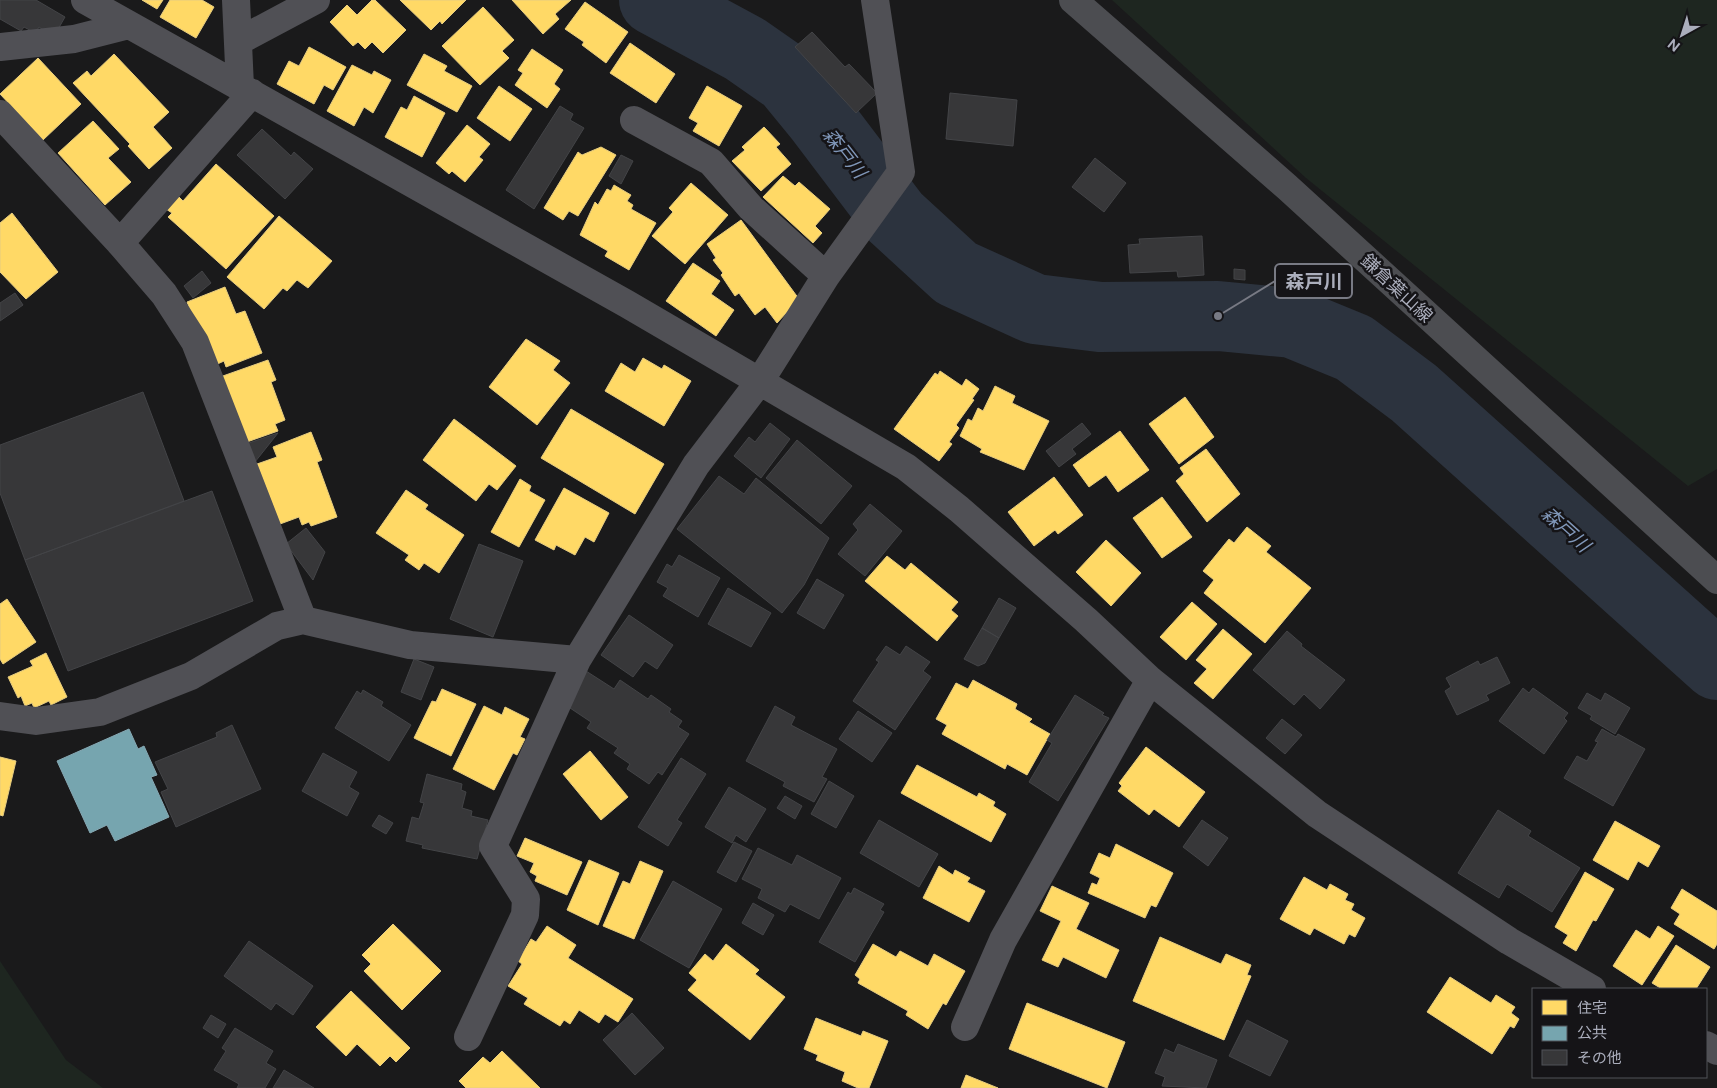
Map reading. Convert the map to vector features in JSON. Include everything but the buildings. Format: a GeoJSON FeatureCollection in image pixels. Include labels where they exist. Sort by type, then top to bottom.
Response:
{"type":"FeatureCollection","features":[{"type":"Feature","properties":{"kind":"main road","name":"鎌倉葉山線"},"geometry":{"type":"LineString","coordinates":[[1073,0],[1287,187],[1717,580]]}},
{"type":"Feature","properties":{"kind":"street"},"geometry":{"type":"LineString","coordinates":[[85,0],[760,381],[906,467],[982,528],[1086,620],[1150,680],[1264,774],[1317,814],[1509,941],[1590,988]]}},
{"type":"Feature","properties":{"kind":"street"},"geometry":{"type":"LineString","coordinates":[[120,243],[246,90],[238,41],[236,0]]}},
{"type":"Feature","properties":{"kind":"street"},"geometry":{"type":"LineString","coordinates":[[238,41],[316,0]]}},
{"type":"Feature","properties":{"kind":"street"},"geometry":{"type":"LineString","coordinates":[[468,1037],[525,915],[526,899],[493,846],[578,660],[696,465],[760,381],[826,276],[901,172],[875,0]]}},
{"type":"Feature","properties":{"kind":"street"},"geometry":{"type":"LineString","coordinates":[[0,47],[74,39],[129,25]]}},
{"type":"Feature","properties":{"kind":"street"},"geometry":{"type":"LineString","coordinates":[[0,114],[120,243],[164,294],[195,342],[303,620]]}},
{"type":"Feature","properties":{"kind":"street"},"geometry":{"type":"LineString","coordinates":[[634,120],[710,162],[751,208],[826,276]]}},
{"type":"Feature","properties":{"kind":"street"},"geometry":{"type":"LineString","coordinates":[[0,716],[36,721],[100,712],[191,676],[277,626],[303,620],[410,645],[578,660]]}},
{"type":"Feature","properties":{"kind":"street"},"geometry":{"type":"LineString","coordinates":[[965,1028],[1003,940],[1150,680]]}},
{"type":"Feature","properties":{"kind":"shaded area"},"geometry":{"type":"Polygon","coordinates":[[[1112,0],[1717,0],[1717,469],[1688,486],[1306,178],[1112,0]]]}},
{"type":"Feature","properties":{"kind":"shaded area"},"geometry":{"type":"Polygon","coordinates":[[[0,961],[66,1060],[103,1088],[0,1088],[0,961]]]}},
{"type":"Feature","properties":{"kind":"waterway","name":"森戸川"},"geometry":{"type":"LineString","coordinates":[[654,0],[745,49],[788,79],[895,217],[956,273],[1035,309],[1100,317],[1218,316],[1293,323],[1354,348],[1414,393],[1717,665]]}},
{"type":"Feature","properties":{"kind":"place","name":"森戸川"},"geometry":{"type":"Point","coordinates":[1218,316]}}]}
